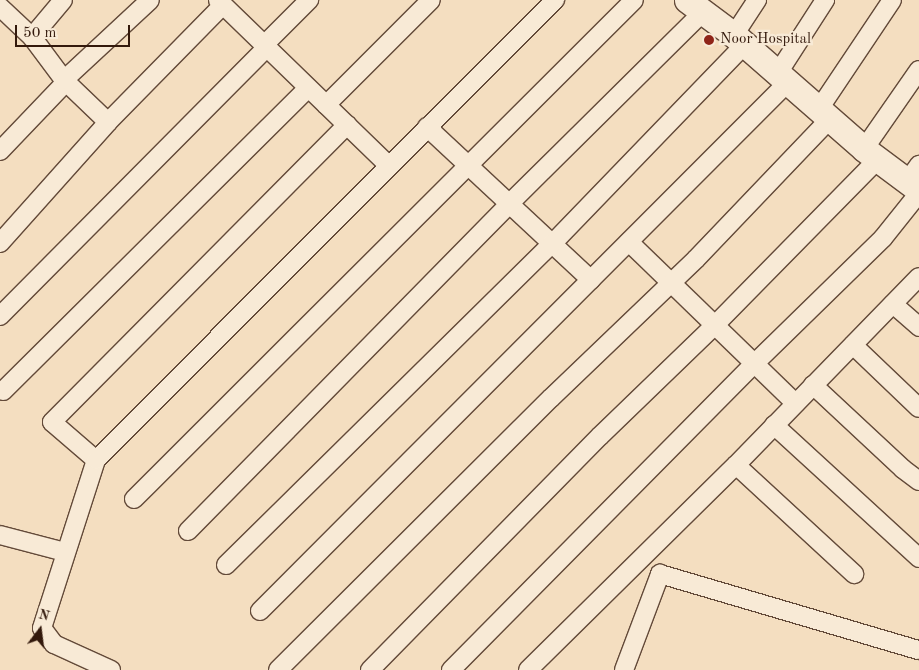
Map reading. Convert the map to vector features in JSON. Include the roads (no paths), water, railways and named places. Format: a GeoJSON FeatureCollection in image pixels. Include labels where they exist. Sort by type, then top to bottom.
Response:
{"type":"FeatureCollection","features":[{"type":"Feature","properties":{"kind":"street"},"geometry":{"type":"LineString","coordinates":[[32,37],[63,0]]}},
{"type":"Feature","properties":{"kind":"street"},"geometry":{"type":"LineString","coordinates":[[0,151],[64,84],[64,80],[150,0]]}},
{"type":"Feature","properties":{"kind":"street"},"geometry":{"type":"LineString","coordinates":[[0,316],[309,0]]}},
{"type":"Feature","properties":{"kind":"street"},"geometry":{"type":"LineString","coordinates":[[326,105],[432,0]]}},
{"type":"Feature","properties":{"kind":"street"},"geometry":{"type":"LineString","coordinates":[[111,670],[54,644],[42,628],[96,460],[388,165],[555,0]]}},
{"type":"Feature","properties":{"kind":"street"},"geometry":{"type":"LineString","coordinates":[[134,499],[469,167],[634,0]]}},
{"type":"Feature","properties":{"kind":"street"},"geometry":{"type":"LineString","coordinates":[[226,565],[552,244],[739,39],[757,0]]}},
{"type":"Feature","properties":{"kind":"street"},"geometry":{"type":"LineString","coordinates":[[260,611],[629,242],[783,78],[825,0]]}},
{"type":"Feature","properties":{"kind":"street"},"geometry":{"type":"LineString","coordinates":[[278,670],[550,398],[670,284],[824,114],[892,0]]}},
{"type":"Feature","properties":{"kind":"street"},"geometry":{"type":"LineString","coordinates":[[0,243],[108,122],[221,3],[388,165]]}},
{"type":"Feature","properties":{"kind":"street"},"geometry":{"type":"LineString","coordinates":[[188,531],[509,204],[693,3],[739,39],[871,154],[916,183],[883,238],[754,364],[450,670]]}},
{"type":"Feature","properties":{"kind":"street"},"geometry":{"type":"LineString","coordinates":[[0,7],[32,37],[64,80],[108,122]]}},
{"type":"Feature","properties":{"kind":"street"},"geometry":{"type":"LineString","coordinates":[[370,670],[600,436],[714,326],[871,154],[919,70]]}},
{"type":"Feature","properties":{"kind":"street"},"geometry":{"type":"LineString","coordinates":[[4,391],[308,88]]}},
{"type":"Feature","properties":{"kind":"street"},"geometry":{"type":"LineString","coordinates":[[96,460],[52,422],[346,125]]}},
{"type":"Feature","properties":{"kind":"street"},"geometry":{"type":"LineString","coordinates":[[427,127],[591,280]]}},
{"type":"Feature","properties":{"kind":"street"},"geometry":{"type":"LineString","coordinates":[[629,242],[795,404]]}},
{"type":"Feature","properties":{"kind":"street"},"geometry":{"type":"LineString","coordinates":[[528,670],[736,465],[919,277]]}},
{"type":"Feature","properties":{"kind":"street"},"geometry":{"type":"LineString","coordinates":[[893,304],[919,328]]}},
{"type":"Feature","properties":{"kind":"street"},"geometry":{"type":"LineString","coordinates":[[852,345],[919,408]]}},
{"type":"Feature","properties":{"kind":"street"},"geometry":{"type":"LineString","coordinates":[[813,385],[903,469],[919,481]]}},
{"type":"Feature","properties":{"kind":"street"},"geometry":{"type":"LineString","coordinates":[[774,425],[919,558]]}},
{"type":"Feature","properties":{"kind":"street"},"geometry":{"type":"LineString","coordinates":[[736,465],[854,574]]}},
{"type":"Feature","properties":{"kind":"street"},"geometry":{"type":"LineString","coordinates":[[0,535],[65,552]]}},
{"type":"Feature","properties":{"kind":"street"},"geometry":{"type":"LineString","coordinates":[[624,670],[660,574],[919,650]]}},
{"type":"Feature","properties":{"kind":"place","name":"Noor Hospital"},"geometry":{"type":"Point","coordinates":[709,40]}}]}
